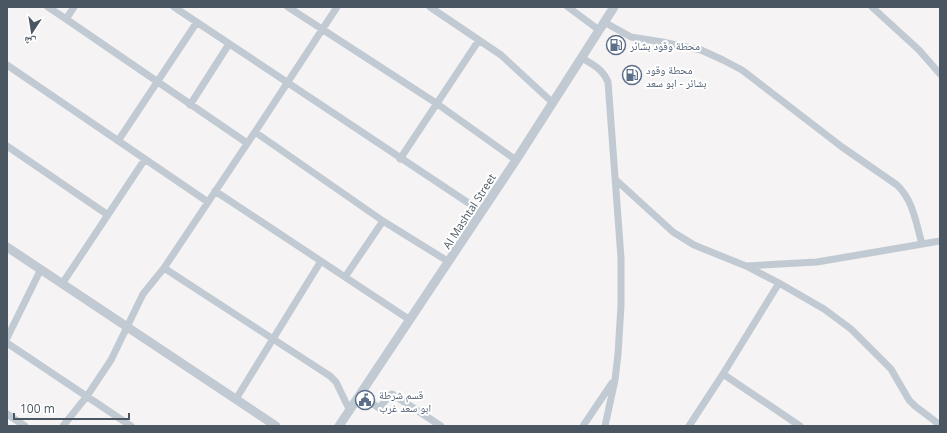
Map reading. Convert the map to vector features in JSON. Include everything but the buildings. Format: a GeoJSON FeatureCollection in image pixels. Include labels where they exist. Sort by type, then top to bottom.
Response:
{"type":"FeatureCollection","features":[{"type":"Feature","properties":{"kind":"street"},"geometry":{"type":"LineString","coordinates":[[48,7],[247,143]]}},
{"type":"Feature","properties":{"kind":"street"},"geometry":{"type":"LineString","coordinates":[[66,19],[74,7]]}},
{"type":"Feature","properties":{"kind":"street"},"geometry":{"type":"LineString","coordinates":[[174,7],[400,159],[482,212]]}},
{"type":"Feature","properties":{"kind":"street"},"geometry":{"type":"LineString","coordinates":[[288,7],[436,103],[516,160]]}},
{"type":"Feature","properties":{"kind":"street"},"geometry":{"type":"LineString","coordinates":[[63,426],[87,396],[111,360],[143,294],[164,268],[336,7]]}},
{"type":"Feature","properties":{"kind":"street"},"geometry":{"type":"LineString","coordinates":[[430,7],[501,55],[553,103]]}},
{"type":"Feature","properties":{"kind":"street"},"geometry":{"type":"LineString","coordinates":[[568,7],[602,26],[631,37],[701,50],[742,70],[842,147],[904,191],[913,211],[922,244]]}},
{"type":"Feature","properties":{"kind":"street","name":"Al Mashtal Street"},"geometry":{"type":"LineString","coordinates":[[339,426],[482,212],[614,7]]}},
{"type":"Feature","properties":{"kind":"street"},"geometry":{"type":"LineString","coordinates":[[872,7],[919,50],[940,74]]}},
{"type":"Feature","properties":{"kind":"street"},"geometry":{"type":"LineString","coordinates":[[118,141],[197,22]]}},
{"type":"Feature","properties":{"kind":"street"},"geometry":{"type":"LineString","coordinates":[[400,159],[479,40]]}},
{"type":"Feature","properties":{"kind":"street"},"geometry":{"type":"LineString","coordinates":[[190,105],[229,44]]}},
{"type":"Feature","properties":{"kind":"street"},"geometry":{"type":"LineString","coordinates":[[582,58],[600,69],[608,82],[622,258],[618,354],[615,380],[605,426]]}},
{"type":"Feature","properties":{"kind":"street"},"geometry":{"type":"LineString","coordinates":[[7,65],[208,202]]}},
{"type":"Feature","properties":{"kind":"street"},"geometry":{"type":"LineString","coordinates":[[255,132],[383,220],[449,262]]}},
{"type":"Feature","properties":{"kind":"street"},"geometry":{"type":"LineString","coordinates":[[7,146],[108,215]]}},
{"type":"Feature","properties":{"kind":"street"},"geometry":{"type":"LineString","coordinates":[[62,284],[145,158]]}},
{"type":"Feature","properties":{"kind":"street"},"geometry":{"type":"LineString","coordinates":[[616,180],[673,232],[694,245],[746,266],[779,283],[824,309],[851,329],[891,369],[909,400],[940,425]]}},
{"type":"Feature","properties":{"kind":"street"},"geometry":{"type":"LineString","coordinates":[[215,191],[410,320]]}},
{"type":"Feature","properties":{"kind":"street"},"geometry":{"type":"LineString","coordinates":[[345,277],[383,220]]}},
{"type":"Feature","properties":{"kind":"street"},"geometry":{"type":"LineString","coordinates":[[746,266],[817,262],[940,241]]}},
{"type":"Feature","properties":{"kind":"street"},"geometry":{"type":"LineString","coordinates":[[7,247],[276,426]]}},
{"type":"Feature","properties":{"kind":"street"},"geometry":{"type":"LineString","coordinates":[[236,399],[321,261]]}},
{"type":"Feature","properties":{"kind":"street"},"geometry":{"type":"LineString","coordinates":[[164,268],[274,338],[330,376],[336,382],[350,411]]}},
{"type":"Feature","properties":{"kind":"street"},"geometry":{"type":"LineString","coordinates":[[7,338],[41,269]]}},
{"type":"Feature","properties":{"kind":"street"},"geometry":{"type":"LineString","coordinates":[[689,426],[779,283]]}},
{"type":"Feature","properties":{"kind":"street"},"geometry":{"type":"LineString","coordinates":[[7,343],[131,426]]}},
{"type":"Feature","properties":{"kind":"street"},"geometry":{"type":"LineString","coordinates":[[723,374],[800,426]]}},
{"type":"Feature","properties":{"kind":"street"},"geometry":{"type":"LineString","coordinates":[[583,426],[615,380]]}},
{"type":"Feature","properties":{"kind":"street"},"geometry":{"type":"LineString","coordinates":[[360,395],[379,408],[392,394],[441,426]]}},
{"type":"Feature","properties":{"kind":"street"},"geometry":{"type":"LineString","coordinates":[[7,414],[25,426]]}},
{"type":"Feature","properties":{"kind":"place","name":"محطة وقود بشائر"},"geometry":{"type":"Point","coordinates":[616,45]}},
{"type":"Feature","properties":{"kind":"place","name":"محطة وقود بشائر - ابو سعد"},"geometry":{"type":"Point","coordinates":[632,75]}},
{"type":"Feature","properties":{"kind":"place","name":"قسم شرطة ابو سعد غرب"},"geometry":{"type":"Point","coordinates":[365,400]}}]}
